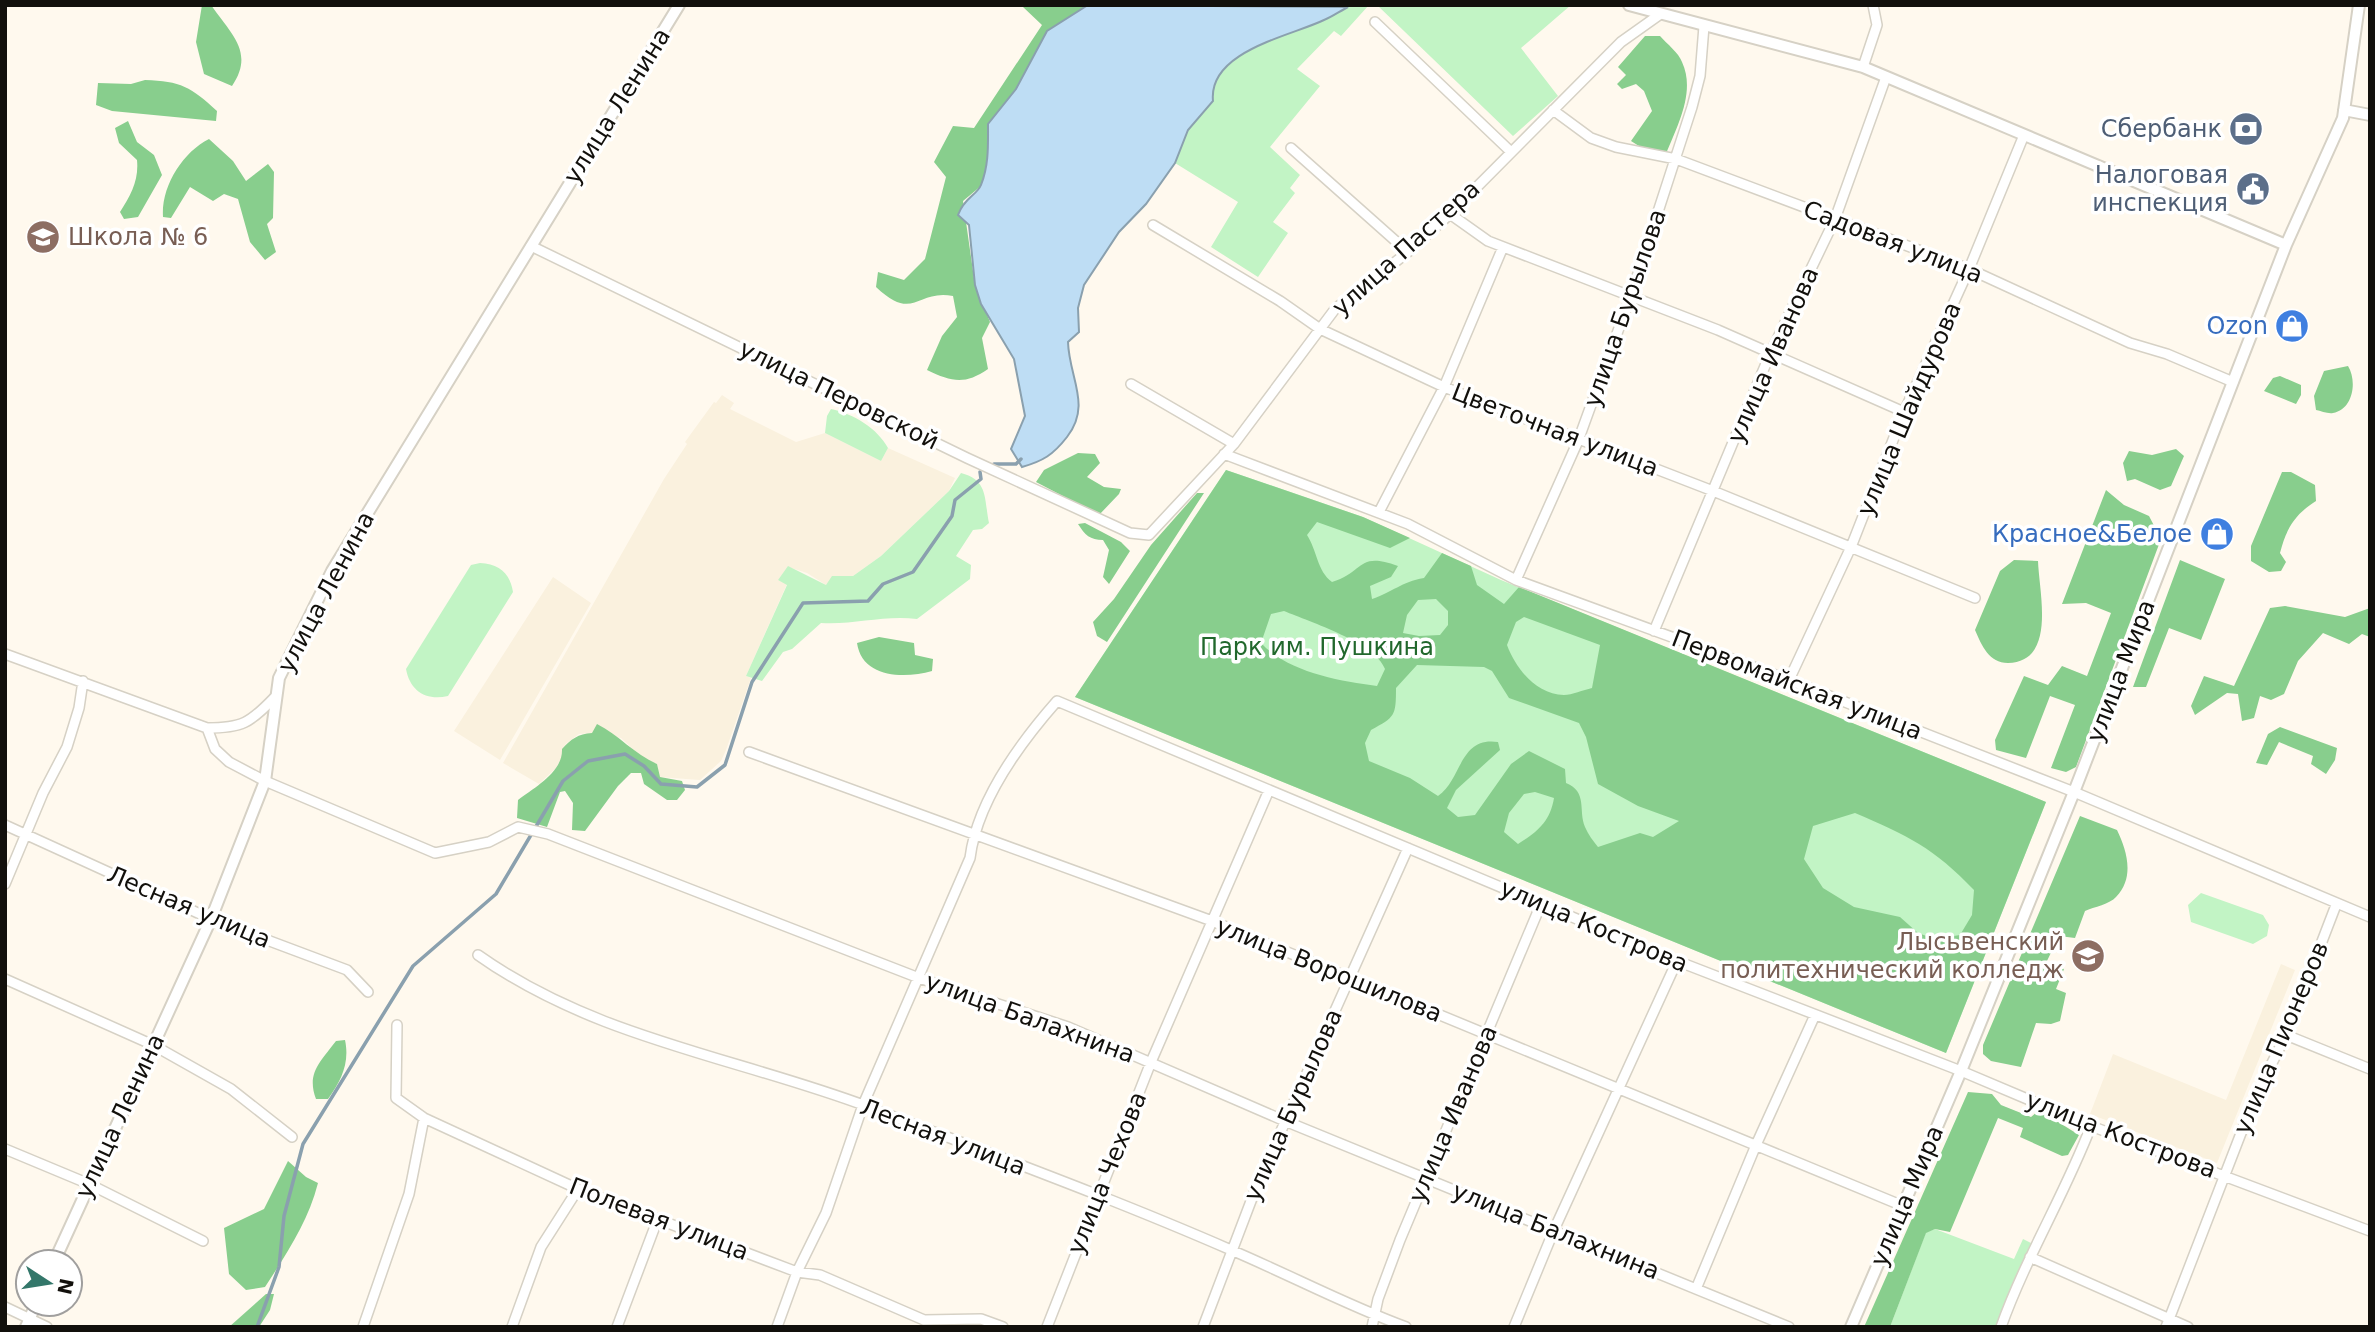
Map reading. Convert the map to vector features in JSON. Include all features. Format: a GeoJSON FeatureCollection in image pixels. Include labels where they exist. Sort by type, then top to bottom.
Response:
{"type":"FeatureCollection","features":[{"type":"Feature","properties":{"kind":"street","name":"улица Ленина"},"geometry":{"type":"LineString","coordinates":[[60,1248],[211,919],[265,781],[274,698],[288,656],[332,571],[679,5]]}},
{"type":"Feature","properties":{"kind":"street"},"geometry":{"type":"LineString","coordinates":[[1629,5],[1863,67],[2286,245]]}},
{"type":"Feature","properties":{"kind":"street"},"geometry":{"type":"LineString","coordinates":[[1863,67],[1877,25],[1873,5]]}},
{"type":"Feature","properties":{"kind":"street","name":"улица Мира"},"geometry":{"type":"LineString","coordinates":[[1851,1327],[1961,1071],[2074,792],[2286,245],[2344,110],[2358,5]]}},
{"type":"Feature","properties":{"kind":"street","name":"улица Пастера"},"geometry":{"type":"LineString","coordinates":[[1149,535],[1234,444],[1335,309],[1408,252],[1450,214],[1509,150],[1621,42],[1659,15]]}},
{"type":"Feature","properties":{"kind":"street"},"geometry":{"type":"LineString","coordinates":[[1374,22],[1509,150]]}},
{"type":"Feature","properties":{"kind":"street","name":"улица Бурылова"},"geometry":{"type":"LineString","coordinates":[[1516,580],[1578,441],[1631,295],[1700,76],[1704,26]]}},
{"type":"Feature","properties":{"kind":"street","name":"улица Иванова"},"geometry":{"type":"LineString","coordinates":[[1654,631],[1770,355],[1835,219],[1886,77]]}},
{"type":"Feature","properties":{"kind":"street","name":"Садовая улица"},"geometry":{"type":"LineString","coordinates":[[1553,110],[1591,138],[1616,147],[1676,159],[1969,269],[2130,343],[2167,354],[2233,382]]}},
{"type":"Feature","properties":{"kind":"street"},"geometry":{"type":"LineString","coordinates":[[2344,110],[2370,115]]}},
{"type":"Feature","properties":{"kind":"street","name":"улица Шайдурова"},"geometry":{"type":"LineString","coordinates":[[1789,680],[1851,547],[1904,412],[1969,269],[2024,135]]}},
{"type":"Feature","properties":{"kind":"street"},"geometry":{"type":"LineString","coordinates":[[1291,148],[1408,252]]}},
{"type":"Feature","properties":{"kind":"street"},"geometry":{"type":"LineString","coordinates":[[1450,214],[1488,241],[1631,295],[1904,412]]}},
{"type":"Feature","properties":{"kind":"street","name":"Цветочная улица"},"geometry":{"type":"LineString","coordinates":[[1153,225],[1280,301],[1320,329],[1444,387],[1713,491],[1975,598]]}},
{"type":"Feature","properties":{"kind":"street","name":"улица Перовской"},"geometry":{"type":"LineString","coordinates":[[531,246],[967,458],[1130,533],[1149,535]]}},
{"type":"Feature","properties":{"kind":"street"},"geometry":{"type":"LineString","coordinates":[[1379,512],[1444,387],[1503,247]]}},
{"type":"Feature","properties":{"kind":"street"},"geometry":{"type":"LineString","coordinates":[[1131,384],[1234,444]]}},
{"type":"Feature","properties":{"kind":"street","name":"Первомайская улица"},"geometry":{"type":"LineString","coordinates":[[1224,454],[1379,512],[1516,580],[1789,680],[2074,792],[2336,905],[2370,917]]}},
{"type":"Feature","properties":{"kind":"street"},"geometry":{"type":"LineString","coordinates":[[5,654],[207,728],[236,728],[254,719],[274,698]]}},
{"type":"Feature","properties":{"kind":"street"},"geometry":{"type":"LineString","coordinates":[[5,884],[43,793],[67,747],[79,708],[83,681]]}},
{"type":"Feature","properties":{"kind":"street","name":"улица Кострова"},"geometry":{"type":"LineString","coordinates":[[973,833],[1001,780],[1039,721],[1057,701],[1677,961],[1961,1071],[2091,1126],[2370,1231]]}},
{"type":"Feature","properties":{"kind":"street","name":"улица Балахнина"},"geometry":{"type":"LineString","coordinates":[[207,728],[215,750],[229,762],[265,781],[435,853],[489,842],[518,827],[548,834],[919,978],[1068,1027],[1285,1121],[1789,1327]]}},
{"type":"Feature","properties":{"kind":"street","name":"улица Ворошилова"},"geometry":{"type":"LineString","coordinates":[[748,752],[1212,921],[1903,1206]]}},
{"type":"Feature","properties":{"kind":"street","name":"улица Чехова"},"geometry":{"type":"LineString","coordinates":[[1047,1327],[1152,1062],[1269,790]]}},
{"type":"Feature","properties":{"kind":"street","name":"Лесная улица"},"geometry":{"type":"LineString","coordinates":[[5,825],[211,919],[347,971],[368,992]]}},
{"type":"Feature","properties":{"kind":"street"},"geometry":{"type":"LineString","coordinates":[[777,1327],[797,1272],[826,1213],[863,1105],[970,859],[973,833]]}},
{"type":"Feature","properties":{"kind":"street","name":"улица Бурылова"},"geometry":{"type":"LineString","coordinates":[[1203,1327],[1230,1249],[1408,848]]}},
{"type":"Feature","properties":{"kind":"street","name":"улица Иванова"},"geometry":{"type":"LineString","coordinates":[[1372,1327],[1378,1299],[1426,1178],[1541,904]]}},
{"type":"Feature","properties":{"kind":"street","name":"улица Пионеров"},"geometry":{"type":"LineString","coordinates":[[2167,1323],[2255,1097],[2286,1035],[2336,905]]}},
{"type":"Feature","properties":{"kind":"street","name":"Лесная улица"},"geometry":{"type":"LineString","coordinates":[[478,955],[518,983],[582,1013],[668,1045],[863,1105],[1230,1249],[1406,1327]]}},
{"type":"Feature","properties":{"kind":"street"},"geometry":{"type":"LineString","coordinates":[[1514,1327],[1554,1230],[1677,961]]}},
{"type":"Feature","properties":{"kind":"street"},"geometry":{"type":"LineString","coordinates":[[5,979],[153,1045],[231,1090],[292,1137]]}},
{"type":"Feature","properties":{"kind":"street"},"geometry":{"type":"LineString","coordinates":[[1696,1289],[1756,1145],[1815,1015]]}},
{"type":"Feature","properties":{"kind":"street","name":"Полевая улица"},"geometry":{"type":"LineString","coordinates":[[397,1024],[396,1098],[424,1118],[578,1189],[657,1221],[689,1230],[797,1272],[820,1275],[924,1320],[937,1323],[981,1319],[1003,1327]]}},
{"type":"Feature","properties":{"kind":"street"},"geometry":{"type":"LineString","coordinates":[[2286,1035],[2370,1069]]}},
{"type":"Feature","properties":{"kind":"street"},"geometry":{"type":"LineString","coordinates":[[363,1327],[409,1194],[424,1118]]}},
{"type":"Feature","properties":{"kind":"street"},"geometry":{"type":"LineString","coordinates":[[2001,1327],[2030,1256],[2073,1172],[2091,1126]]}},
{"type":"Feature","properties":{"kind":"street"},"geometry":{"type":"LineString","coordinates":[[5,1149],[89,1184],[203,1241]]}},
{"type":"Feature","properties":{"kind":"street"},"geometry":{"type":"LineString","coordinates":[[512,1327],[541,1247],[578,1189]]}},
{"type":"Feature","properties":{"kind":"street"},"geometry":{"type":"LineString","coordinates":[[617,1327],[657,1221]]}},
{"type":"Feature","properties":{"kind":"street"},"geometry":{"type":"LineString","coordinates":[[2030,1256],[2167,1323],[2188,1327]]}},
{"type":"Feature","properties":{"kind":"street"},"geometry":{"type":"LineString","coordinates":[[5,1307],[28,1323],[47,1327]]}},
{"type":"Feature","properties":{"kind":"shaded area"},"geometry":{"type":"Polygon","coordinates":[[[722,395],[734,403],[730,409],[796,442],[825,433],[881,461],[888,448],[955,478],[949,491],[881,556],[853,576],[834,577],[826,585],[807,573],[788,567],[778,580],[787,584],[746,676],[751,678],[726,750],[721,761],[700,780],[659,777],[657,764],[640,756],[621,738],[592,733],[579,734],[567,743],[562,749],[562,757],[556,768],[539,784],[503,763],[664,479],[687,444],[685,442],[722,395]]]}},
{"type":"Feature","properties":{"kind":"shaded area"},"geometry":{"type":"Polygon","coordinates":[[[553,577],[591,603],[500,760],[454,731],[553,577]]]}},
{"type":"Feature","properties":{"kind":"shaded area"},"geometry":{"type":"Polygon","coordinates":[[[2281,964],[2295,970],[2217,1163],[2090,1114],[2113,1054],[2226,1100],[2281,964]]]}},
{"type":"Feature","properties":{"kind":"green space"},"geometry":{"type":"Polygon","coordinates":[[[202,5],[211,5],[238,44],[241,63],[239,74],[232,86],[204,74],[196,42],[202,5]]]}},
{"type":"Feature","properties":{"kind":"green space"},"geometry":{"type":"Polygon","coordinates":[[[1088,5],[1047,31],[1016,89],[988,124],[990,154],[981,186],[963,201],[975,285],[990,322],[982,338],[988,369],[965,380],[951,379],[927,370],[942,336],[957,317],[953,296],[941,295],[907,304],[899,303],[876,287],[878,272],[904,280],[925,259],[946,177],[934,162],[953,126],[974,128],[1042,25],[1023,7],[1088,5]]]}},
{"type":"Feature","properties":{"kind":"green space"},"geometry":{"type":"Polygon","coordinates":[[[1348,5],[1369,5],[1341,36],[1334,31],[1297,69],[1320,86],[1270,147],[1300,175],[1290,188],[1295,193],[1273,222],[1288,233],[1258,277],[1211,247],[1238,202],[1175,163],[1188,130],[1213,101],[1216,81],[1227,65],[1245,52],[1333,16],[1348,5]]]}},
{"type":"Feature","properties":{"kind":"green space"},"geometry":{"type":"Polygon","coordinates":[[[1377,5],[1571,5],[1521,48],[1558,96],[1513,136],[1377,5]]]}},
{"type":"Feature","properties":{"kind":"green space"},"geometry":{"type":"Polygon","coordinates":[[[1645,36],[1660,36],[1678,55],[1686,73],[1686,97],[1666,154],[1650,153],[1631,141],[1652,111],[1644,91],[1636,84],[1622,89],[1617,84],[1626,75],[1618,67],[1645,36]]]}},
{"type":"Feature","properties":{"kind":"green space"},"geometry":{"type":"Polygon","coordinates":[[[145,80],[177,84],[192,91],[217,111],[216,121],[112,111],[96,105],[98,83],[131,84],[145,80]]]}},
{"type":"Feature","properties":{"kind":"green space"},"geometry":{"type":"Polygon","coordinates":[[[128,121],[137,142],[154,155],[162,175],[138,217],[124,219],[120,212],[133,187],[137,160],[119,143],[115,128],[128,121]]]}},
{"type":"Feature","properties":{"kind":"green space"},"geometry":{"type":"Polygon","coordinates":[[[209,139],[233,161],[246,181],[268,164],[274,172],[273,218],[267,224],[276,252],[265,260],[250,242],[238,199],[224,194],[213,201],[190,187],[171,218],[163,217],[166,194],[176,171],[191,152],[209,139]]]}},
{"type":"Feature","properties":{"kind":"green space"},"geometry":{"type":"Polygon","coordinates":[[[2348,366],[2353,386],[2345,406],[2333,413],[2316,410],[2314,396],[2324,371],[2348,366]]]}},
{"type":"Feature","properties":{"kind":"green space"},"geometry":{"type":"Polygon","coordinates":[[[2280,376],[2301,385],[2301,395],[2296,404],[2264,391],[2273,378],[2280,376]]]}},
{"type":"Feature","properties":{"kind":"green space"},"geometry":{"type":"Polygon","coordinates":[[[831,409],[856,418],[878,434],[888,448],[881,461],[825,433],[827,416],[831,409]]]}},
{"type":"Feature","properties":{"kind":"green space"},"geometry":{"type":"Polygon","coordinates":[[[2176,449],[2184,456],[2171,486],[2160,490],[2135,479],[2127,481],[2123,463],[2129,451],[2152,455],[2176,449]]]}},
{"type":"Feature","properties":{"kind":"green space"},"geometry":{"type":"Polygon","coordinates":[[[1078,453],[1095,454],[1100,463],[1087,477],[1104,487],[1121,489],[1099,515],[1036,482],[1044,470],[1078,453]]]}},
{"type":"Feature","properties":{"kind":"green space","name":"Парк им. Пушкина"},"geometry":{"type":"Polygon","coordinates":[[[1226,470],[1363,517],[1501,580],[2046,802],[1946,1053],[1075,697],[1226,470]]]}},
{"type":"Feature","properties":{"kind":"green space","name":"Парк им. Пушкина"},"geometry":{"type":"Polygon","coordinates":[[[1226,470],[1363,517],[1410,538],[1390,548],[1317,522],[1307,535],[1323,572],[1332,582],[1368,562],[1385,562],[1398,566],[1391,577],[1370,586],[1372,599],[1424,578],[1442,553],[1471,566],[1477,585],[1504,604],[1519,587],[2046,802],[1946,1053],[1075,697],[1226,470]],[[1436,599],[1418,600],[1407,615],[1403,633],[1419,636],[1440,635],[1448,625],[1448,611],[1436,599]],[[1284,611],[1271,614],[1261,643],[1272,653],[1299,668],[1346,681],[1377,686],[1385,669],[1379,659],[1356,642],[1284,611]],[[1524,617],[1516,622],[1507,645],[1528,679],[1545,690],[1564,695],[1592,688],[1600,645],[1524,617]],[[1417,665],[1396,688],[1392,715],[1371,730],[1365,743],[1369,761],[1410,778],[1438,796],[1446,789],[1468,752],[1485,742],[1498,742],[1500,750],[1456,790],[1447,808],[1458,817],[1475,815],[1511,764],[1529,751],[1565,769],[1566,783],[1580,796],[1585,827],[1598,847],[1640,833],[1653,837],[1679,821],[1638,806],[1598,784],[1586,737],[1579,723],[1509,698],[1492,671],[1484,667],[1417,665]],[[1535,792],[1524,794],[1509,813],[1504,832],[1518,844],[1542,826],[1554,798],[1535,792]],[[1855,813],[1813,826],[1804,859],[1823,888],[1854,907],[1900,917],[1918,933],[1935,939],[1960,935],[1972,915],[1974,890],[1946,863],[1905,836],[1855,813]]]}},
{"type":"Feature","properties":{"kind":"green space"},"geometry":{"type":"Polygon","coordinates":[[[2282,472],[2291,472],[2315,485],[2316,501],[2302,511],[2288,529],[2280,553],[2286,562],[2281,571],[2269,572],[2251,561],[2251,546],[2282,472]]]}},
{"type":"Feature","properties":{"kind":"green space"},"geometry":{"type":"Polygon","coordinates":[[[961,473],[970,476],[981,486],[989,523],[982,529],[973,530],[956,556],[971,565],[970,579],[917,619],[821,623],[792,649],[783,652],[762,681],[746,676],[787,585],[778,580],[788,566],[826,585],[832,576],[853,576],[881,556],[949,491],[961,473]]]}},
{"type":"Feature","properties":{"kind":"green space"},"geometry":{"type":"Polygon","coordinates":[[[2106,490],[2124,505],[2149,516],[2161,539],[2076,767],[2066,772],[2051,768],[2075,705],[2050,696],[2026,758],[1996,750],[1995,740],[2024,676],[2048,685],[2062,666],[2087,676],[2111,613],[2086,603],[2062,604],[2106,490]]]}},
{"type":"Feature","properties":{"kind":"green space"},"geometry":{"type":"Polygon","coordinates":[[[1197,493],[1204,493],[1107,642],[1097,636],[1093,622],[1114,599],[1151,545],[1197,493]]]}},
{"type":"Feature","properties":{"kind":"green space"},"geometry":{"type":"Polygon","coordinates":[[[1085,523],[1121,542],[1130,551],[1109,584],[1103,577],[1109,550],[1103,540],[1088,536],[1078,524],[1085,523]]]}},
{"type":"Feature","properties":{"kind":"green space"},"geometry":{"type":"Polygon","coordinates":[[[2014,560],[2038,561],[2042,623],[2034,651],[2023,660],[2008,663],[1991,657],[1975,630],[2000,571],[2014,560]]]}},
{"type":"Feature","properties":{"kind":"green space"},"geometry":{"type":"Polygon","coordinates":[[[2180,560],[2225,579],[2201,640],[2169,628],[2146,687],[2133,687],[2180,560]]]}},
{"type":"Feature","properties":{"kind":"green space"},"geometry":{"type":"Polygon","coordinates":[[[471,565],[493,565],[503,571],[513,592],[448,696],[433,697],[420,693],[411,683],[406,669],[471,565]]]}},
{"type":"Feature","properties":{"kind":"green space"},"geometry":{"type":"Polygon","coordinates":[[[2285,606],[2345,617],[2370,608],[2370,637],[2362,634],[2349,644],[2323,633],[2298,661],[2284,694],[2271,700],[2260,696],[2254,718],[2242,721],[2238,694],[2227,693],[2195,715],[2191,706],[2204,676],[2234,686],[2270,608],[2285,606]]]}},
{"type":"Feature","properties":{"kind":"green space"},"geometry":{"type":"Polygon","coordinates":[[[879,637],[914,643],[915,655],[933,659],[932,671],[897,675],[876,669],[861,655],[857,643],[879,637]]]}},
{"type":"Feature","properties":{"kind":"green space"},"geometry":{"type":"Polygon","coordinates":[[[597,724],[657,764],[660,777],[682,781],[685,790],[677,800],[667,800],[644,784],[641,773],[631,773],[618,786],[585,831],[572,830],[573,803],[565,791],[560,792],[547,827],[517,818],[518,800],[553,772],[565,745],[579,736],[592,733],[597,724]]]}},
{"type":"Feature","properties":{"kind":"green space"},"geometry":{"type":"Polygon","coordinates":[[[2280,727],[2337,748],[2335,760],[2326,774],[2311,764],[2313,756],[2279,742],[2267,765],[2256,763],[2268,734],[2280,727]]]}},
{"type":"Feature","properties":{"kind":"green space"},"geometry":{"type":"Polygon","coordinates":[[[2080,816],[2117,830],[2126,855],[2126,881],[2113,899],[2085,911],[2075,938],[2059,936],[2046,963],[2064,969],[2056,989],[2066,993],[2060,1021],[2051,1024],[2036,1023],[2021,1067],[1991,1061],[1983,1054],[1983,1045],[2080,816]]]}},
{"type":"Feature","properties":{"kind":"green space"},"geometry":{"type":"Polygon","coordinates":[[[2201,893],[2263,915],[2269,925],[2267,936],[2253,944],[2191,922],[2188,905],[2201,893]]]}},
{"type":"Feature","properties":{"kind":"green space"},"geometry":{"type":"Polygon","coordinates":[[[345,1040],[345,1064],[337,1085],[328,1099],[316,1099],[313,1082],[320,1061],[336,1041],[345,1040]]]}},
{"type":"Feature","properties":{"kind":"green space"},"geometry":{"type":"Polygon","coordinates":[[[1968,1092],[1992,1094],[2001,1105],[2031,1117],[2039,1110],[2079,1135],[2068,1155],[2062,1156],[2020,1137],[2023,1128],[1998,1118],[1950,1232],[1935,1229],[1926,1233],[1890,1327],[1864,1327],[1968,1092]]]}},
{"type":"Feature","properties":{"kind":"green space"},"geometry":{"type":"Polygon","coordinates":[[[288,1161],[306,1177],[318,1183],[314,1197],[296,1237],[265,1287],[246,1290],[229,1274],[224,1228],[264,1209],[288,1161]]]}},
{"type":"Feature","properties":{"kind":"green space"},"geometry":{"type":"Polygon","coordinates":[[[1935,1229],[2014,1259],[2023,1239],[2031,1243],[1997,1327],[1890,1327],[1926,1232],[1935,1229]]]}},
{"type":"Feature","properties":{"kind":"green space"},"geometry":{"type":"Polygon","coordinates":[[[266,1294],[274,1294],[270,1310],[259,1327],[229,1327],[266,1294]]]}},
{"type":"Feature","properties":{"kind":"water"},"geometry":{"type":"Polygon","coordinates":[[[1088,5],[1348,7],[1327,19],[1254,48],[1224,70],[1215,84],[1213,101],[1188,130],[1175,163],[1146,204],[1119,232],[1084,285],[1078,308],[1079,332],[1068,342],[1079,402],[1074,425],[1052,453],[1042,460],[1022,467],[1011,449],[1025,416],[1014,359],[981,304],[975,285],[969,225],[958,215],[984,177],[988,155],[988,124],[1016,89],[1047,31],[1088,5]]]}},
{"type":"Feature","properties":{"kind":"waterway"},"geometry":{"type":"LineString","coordinates":[[994,464],[1016,464],[1021,459]]}},
{"type":"Feature","properties":{"kind":"waterway"},"geometry":{"type":"LineString","coordinates":[[257,1327],[279,1267],[284,1216],[303,1144],[413,966],[496,894],[563,781],[588,761],[625,754],[644,766],[661,784],[697,787],[725,765],[752,682],[803,603],[868,601],[883,584],[913,572],[952,516],[955,500],[981,479],[980,472]]}},
{"type":"Feature","properties":{"kind":"place","name":"Сбербанк"},"geometry":{"type":"Point","coordinates":[2246,129]}},
{"type":"Feature","properties":{"kind":"place","name":"Налоговая инспекция"},"geometry":{"type":"Point","coordinates":[2253,189]}},
{"type":"Feature","properties":{"kind":"place","name":"Школа № 6"},"geometry":{"type":"Point","coordinates":[43,237]}},
{"type":"Feature","properties":{"kind":"place","name":"Ozon"},"geometry":{"type":"Point","coordinates":[2292,326]}},
{"type":"Feature","properties":{"kind":"place","name":"Красное&Белое"},"geometry":{"type":"Point","coordinates":[2217,534]}},
{"type":"Feature","properties":{"kind":"place","name":"Лысьвенский политехнический колледж"},"geometry":{"type":"Point","coordinates":[2088,956]}}]}
